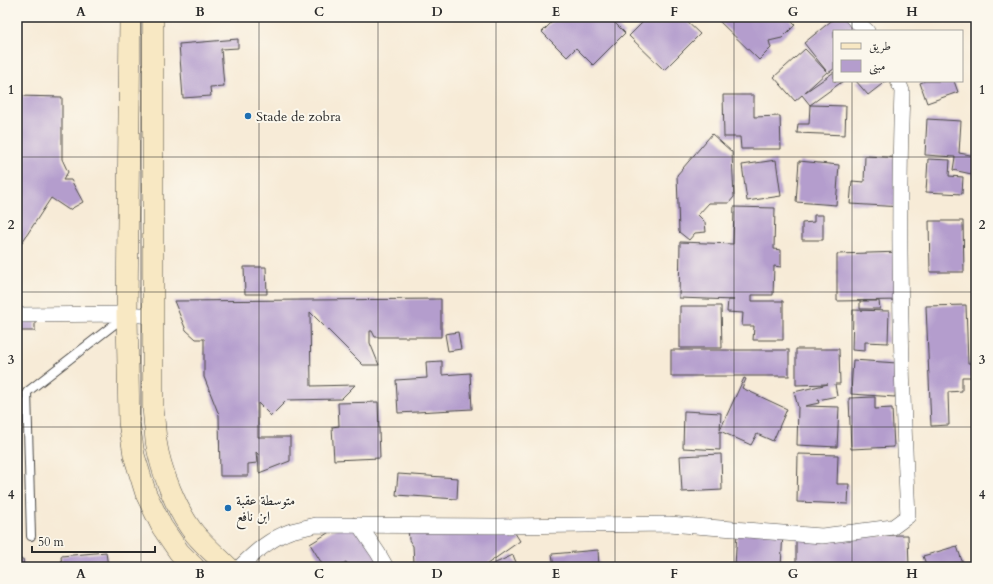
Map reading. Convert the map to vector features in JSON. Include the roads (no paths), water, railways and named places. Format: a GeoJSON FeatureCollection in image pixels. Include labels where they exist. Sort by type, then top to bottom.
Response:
{"type":"FeatureCollection","features":[{"type":"Feature","properties":{"kind":"street"},"geometry":{"type":"LineString","coordinates":[[130,17],[127,314],[129,422],[134,455],[146,494],[162,527],[179,552],[194,567]]}},
{"type":"Feature","properties":{"kind":"street"},"geometry":{"type":"LineString","coordinates":[[153,17],[153,407],[157,442],[164,471],[173,494],[195,534],[228,567]]}},
{"type":"Feature","properties":{"kind":"street"},"geometry":{"type":"LineString","coordinates":[[852,17],[866,30]]}},
{"type":"Feature","properties":{"kind":"street"},"geometry":{"type":"LineString","coordinates":[[240,567],[253,554],[271,540],[291,531],[316,525],[497,526],[669,524],[822,536],[893,527],[908,516],[903,410],[899,173],[902,91],[898,82]]}},
{"type":"Feature","properties":{"kind":"street"},"geometry":{"type":"LineString","coordinates":[[17,314],[127,314],[153,316]]}},
{"type":"Feature","properties":{"kind":"street"},"geometry":{"type":"LineString","coordinates":[[360,525],[386,567]]}},
{"type":"Feature","properties":{"kind":"lane"},"geometry":{"type":"LineString","coordinates":[[31,536],[27,392],[127,314]]}},
{"type":"Feature","properties":{"kind":"place","name":"Stade de zobra"},"geometry":{"type":"Point","coordinates":[248,116]}},
{"type":"Feature","properties":{"kind":"place","name":"متوسطة عقبة ابن نافع"},"geometry":{"type":"Point","coordinates":[228,508]}}]}
